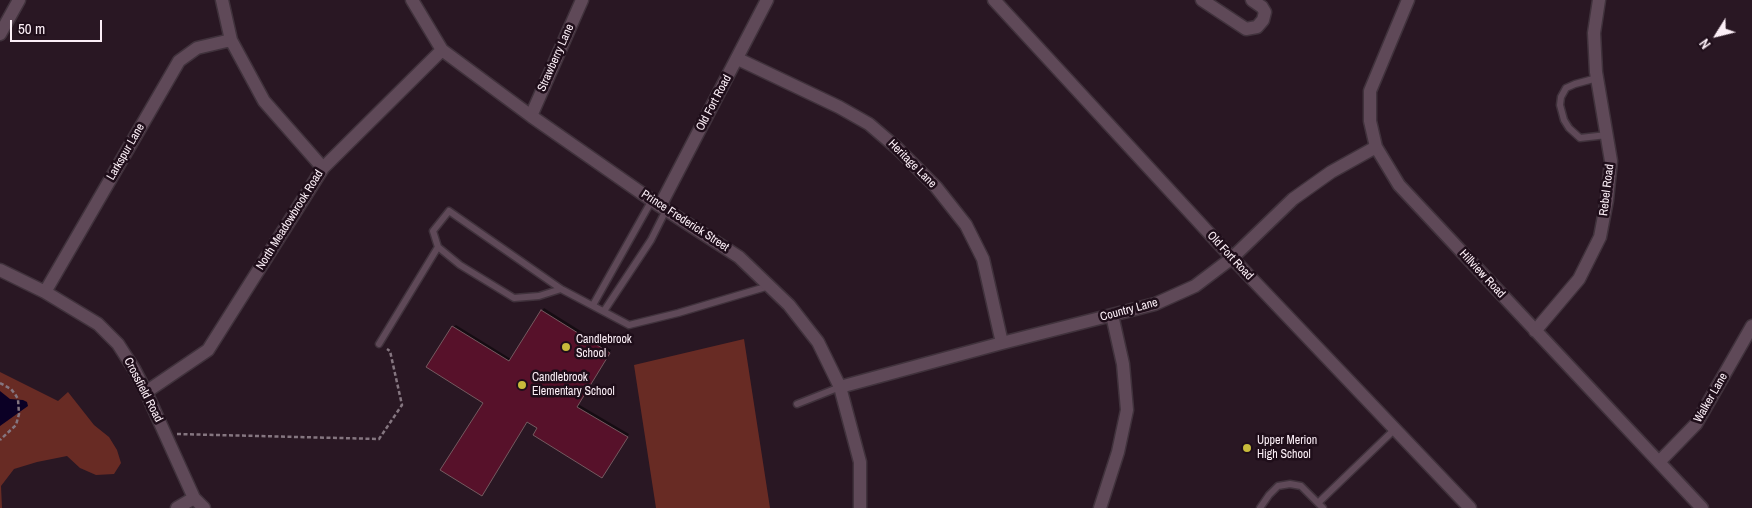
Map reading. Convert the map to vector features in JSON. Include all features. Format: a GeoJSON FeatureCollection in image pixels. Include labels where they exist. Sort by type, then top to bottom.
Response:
{"type":"FeatureCollection","features":[{"type":"Feature","properties":{"kind":"street"},"geometry":{"type":"LineString","coordinates":[[0,34],[19,0]]}},
{"type":"Feature","properties":{"kind":"street"},"geometry":{"type":"LineString","coordinates":[[222,0],[231,40],[264,101],[323,168]]}},
{"type":"Feature","properties":{"kind":"street","name":"Prince Frederick Street"},"geometry":{"type":"LineString","coordinates":[[412,0],[442,50],[531,116],[659,205],[739,257],[789,305],[818,342],[840,387],[860,462],[860,508]]}},
{"type":"Feature","properties":{"kind":"street","name":"Strawberry Lane"},"geometry":{"type":"LineString","coordinates":[[531,116],[582,0]]}},
{"type":"Feature","properties":{"kind":"street","name":"Old Fort Road"},"geometry":{"type":"LineString","coordinates":[[659,205],[738,59],[767,0]]}},
{"type":"Feature","properties":{"kind":"street","name":"Old Fort Road"},"geometry":{"type":"LineString","coordinates":[[994,0],[1232,258],[1470,508]]}},
{"type":"Feature","properties":{"kind":"street"},"geometry":{"type":"LineString","coordinates":[[1202,0],[1246,29],[1257,27],[1263,20],[1264,12],[1262,7],[1252,0]]}},
{"type":"Feature","properties":{"kind":"street","name":"Hillview Road"},"geometry":{"type":"LineString","coordinates":[[1408,0],[1370,91],[1370,121],[1376,147],[1399,185],[1702,508]]}},
{"type":"Feature","properties":{"kind":"street","name":"Rebel Road"},"geometry":{"type":"LineString","coordinates":[[1534,331],[1579,279],[1600,237],[1608,200],[1611,161],[1597,78],[1594,33],[1599,0]]}},
{"type":"Feature","properties":{"kind":"street","name":"Larkspur Lane"},"geometry":{"type":"LineString","coordinates":[[45,292],[179,61],[197,48],[231,40]]}},
{"type":"Feature","properties":{"kind":"street","name":"North Meadowbrook Road"},"geometry":{"type":"LineString","coordinates":[[146,392],[208,350],[323,168],[442,50]]}},
{"type":"Feature","properties":{"kind":"street","name":"Heritage Lane"},"geometry":{"type":"LineString","coordinates":[[738,59],[839,107],[869,124],[897,148],[936,187],[966,225],[983,259],[1002,343]]}},
{"type":"Feature","properties":{"kind":"street","name":"Country Lane"},"geometry":{"type":"LineString","coordinates":[[840,387],[1155,304],[1195,286],[1232,258],[1293,199],[1331,172],[1376,147]]}},
{"type":"Feature","properties":{"kind":"street","name":"Crossfield Road"},"geometry":{"type":"LineString","coordinates":[[0,270],[45,292],[98,324],[118,344],[146,392],[194,498],[204,508]]}},
{"type":"Feature","properties":{"kind":"street"},"geometry":{"type":"LineString","coordinates":[[1100,508],[1118,452],[1127,410],[1123,364],[1112,314]]}},
{"type":"Feature","properties":{"kind":"street","name":"Walker Lane"},"geometry":{"type":"LineString","coordinates":[[1659,462],[1696,424],[1752,326]]}},
{"type":"Feature","properties":{"kind":"street"},"geometry":{"type":"LineString","coordinates":[[177,508],[194,498]]}},
{"type":"Feature","properties":{"kind":"lane"},"geometry":{"type":"LineString","coordinates":[[1597,78],[1566,88],[1561,97],[1560,105],[1564,120],[1569,128],[1580,138],[1607,135]]}},
{"type":"Feature","properties":{"kind":"lane"},"geometry":{"type":"LineString","coordinates":[[593,306],[659,205]]}},
{"type":"Feature","properties":{"kind":"lane"},"geometry":{"type":"LineString","coordinates":[[604,311],[651,240],[659,205]]}},
{"type":"Feature","properties":{"kind":"lane"},"geometry":{"type":"LineString","coordinates":[[561,289],[538,296],[514,298],[460,265],[438,247],[433,231],[449,212],[561,289],[629,325],[678,313],[769,286]]}},
{"type":"Feature","properties":{"kind":"lane"},"geometry":{"type":"LineString","coordinates":[[379,344],[438,247]]}},
{"type":"Feature","properties":{"kind":"lane"},"geometry":{"type":"LineString","coordinates":[[797,404],[840,387]]}},
{"type":"Feature","properties":{"kind":"lane"},"geometry":{"type":"LineString","coordinates":[[1260,508],[1268,495],[1278,486],[1290,484],[1302,486],[1320,506],[1395,429]]}},
{"type":"Feature","properties":{"kind":"path"},"geometry":{"type":"LineString","coordinates":[[166,438],[178,434],[379,439],[402,405],[390,351],[379,344]]}},
{"type":"Feature","properties":{"kind":"path"},"geometry":{"type":"LineString","coordinates":[[0,383],[11,389],[18,399],[19,414],[16,425],[0,440]]}},
{"type":"Feature","properties":{"kind":"shaded area"},"geometry":{"type":"Polygon","coordinates":[[[744,339],[770,508],[656,508],[634,365],[744,339]]]}},
{"type":"Feature","properties":{"kind":"shaded area"},"geometry":{"type":"Polygon","coordinates":[[[0,372],[58,401],[68,392],[94,425],[109,437],[117,450],[121,463],[114,474],[96,475],[80,468],[67,456],[37,462],[14,469],[1,486],[2,508],[0,508],[0,372]]]}},
{"type":"Feature","properties":{"kind":"shaded area"},"geometry":{"type":"Polygon","coordinates":[[[0,391],[10,399],[27,402],[28,406],[0,426],[0,391]]]}},
{"type":"Feature","properties":{"kind":"building","name":"Candlebrook Elementary School"},"geometry":{"type":"Polygon","coordinates":[[[541,310],[610,353],[577,407],[628,437],[602,478],[533,435],[537,428],[527,422],[482,496],[440,470],[483,403],[426,367],[452,326],[509,361],[541,310]]]}},
{"type":"Feature","properties":{"kind":"place","name":"Candlebrook School"},"geometry":{"type":"Point","coordinates":[566,347]}},
{"type":"Feature","properties":{"kind":"place","name":"Candlebrook Elementary School"},"geometry":{"type":"Point","coordinates":[522,385]}},
{"type":"Feature","properties":{"kind":"place","name":"Upper Merion High School"},"geometry":{"type":"Point","coordinates":[1247,448]}}]}
